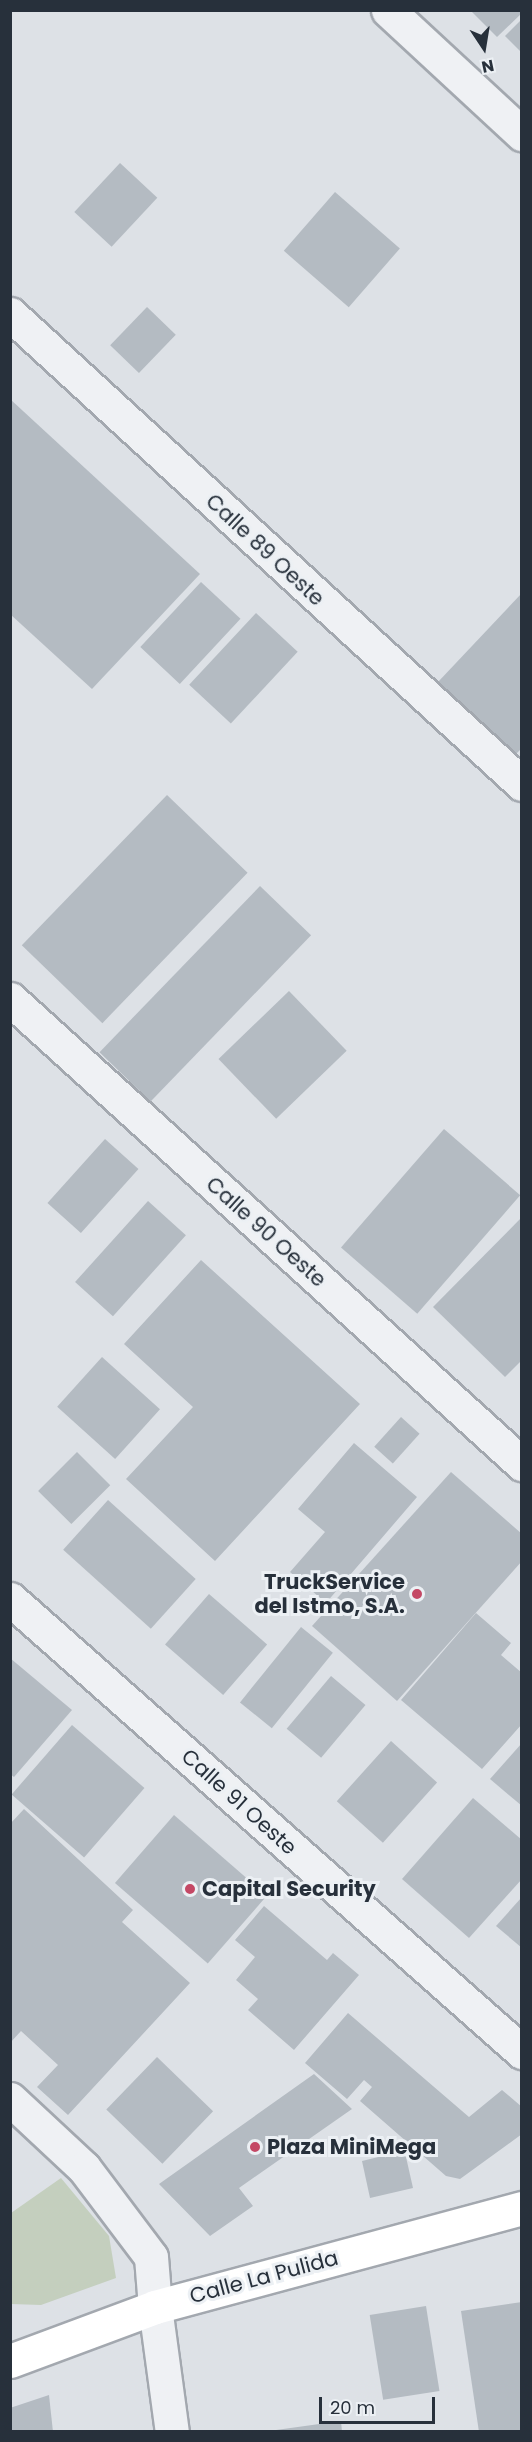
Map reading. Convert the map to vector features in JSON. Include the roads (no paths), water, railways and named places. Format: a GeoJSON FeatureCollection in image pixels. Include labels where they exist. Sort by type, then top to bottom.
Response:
{"type":"FeatureCollection","features":[{"type":"Feature","properties":{"kind":"main road","name":"Calle La Pulida"},"geometry":{"type":"LineString","coordinates":[[10,2361],[155,2307],[522,2208]]}},
{"type":"Feature","properties":{"kind":"street"},"geometry":{"type":"LineString","coordinates":[[388,10],[522,134]]}},
{"type":"Feature","properties":{"kind":"street","name":"Calle 89 Oeste"},"geometry":{"type":"LineString","coordinates":[[10,314],[522,784]]}},
{"type":"Feature","properties":{"kind":"street","name":"Calle 90 Oeste"},"geometry":{"type":"LineString","coordinates":[[10,999],[522,1464]]}},
{"type":"Feature","properties":{"kind":"street","name":"Calle 91 Oeste"},"geometry":{"type":"LineString","coordinates":[[10,1599],[522,2052]]}},
{"type":"Feature","properties":{"kind":"street"},"geometry":{"type":"LineString","coordinates":[[10,2099],[84,2168],[151,2257],[155,2307],[172,2432]]}},
{"type":"Feature","properties":{"kind":"place","name":"TruckService del Istmo, S.A."},"geometry":{"type":"Point","coordinates":[417,1594]}},
{"type":"Feature","properties":{"kind":"place","name":"Capital Security"},"geometry":{"type":"Point","coordinates":[190,1889]}},
{"type":"Feature","properties":{"kind":"place","name":"Plaza MiniMega"},"geometry":{"type":"Point","coordinates":[255,2147]}}]}
